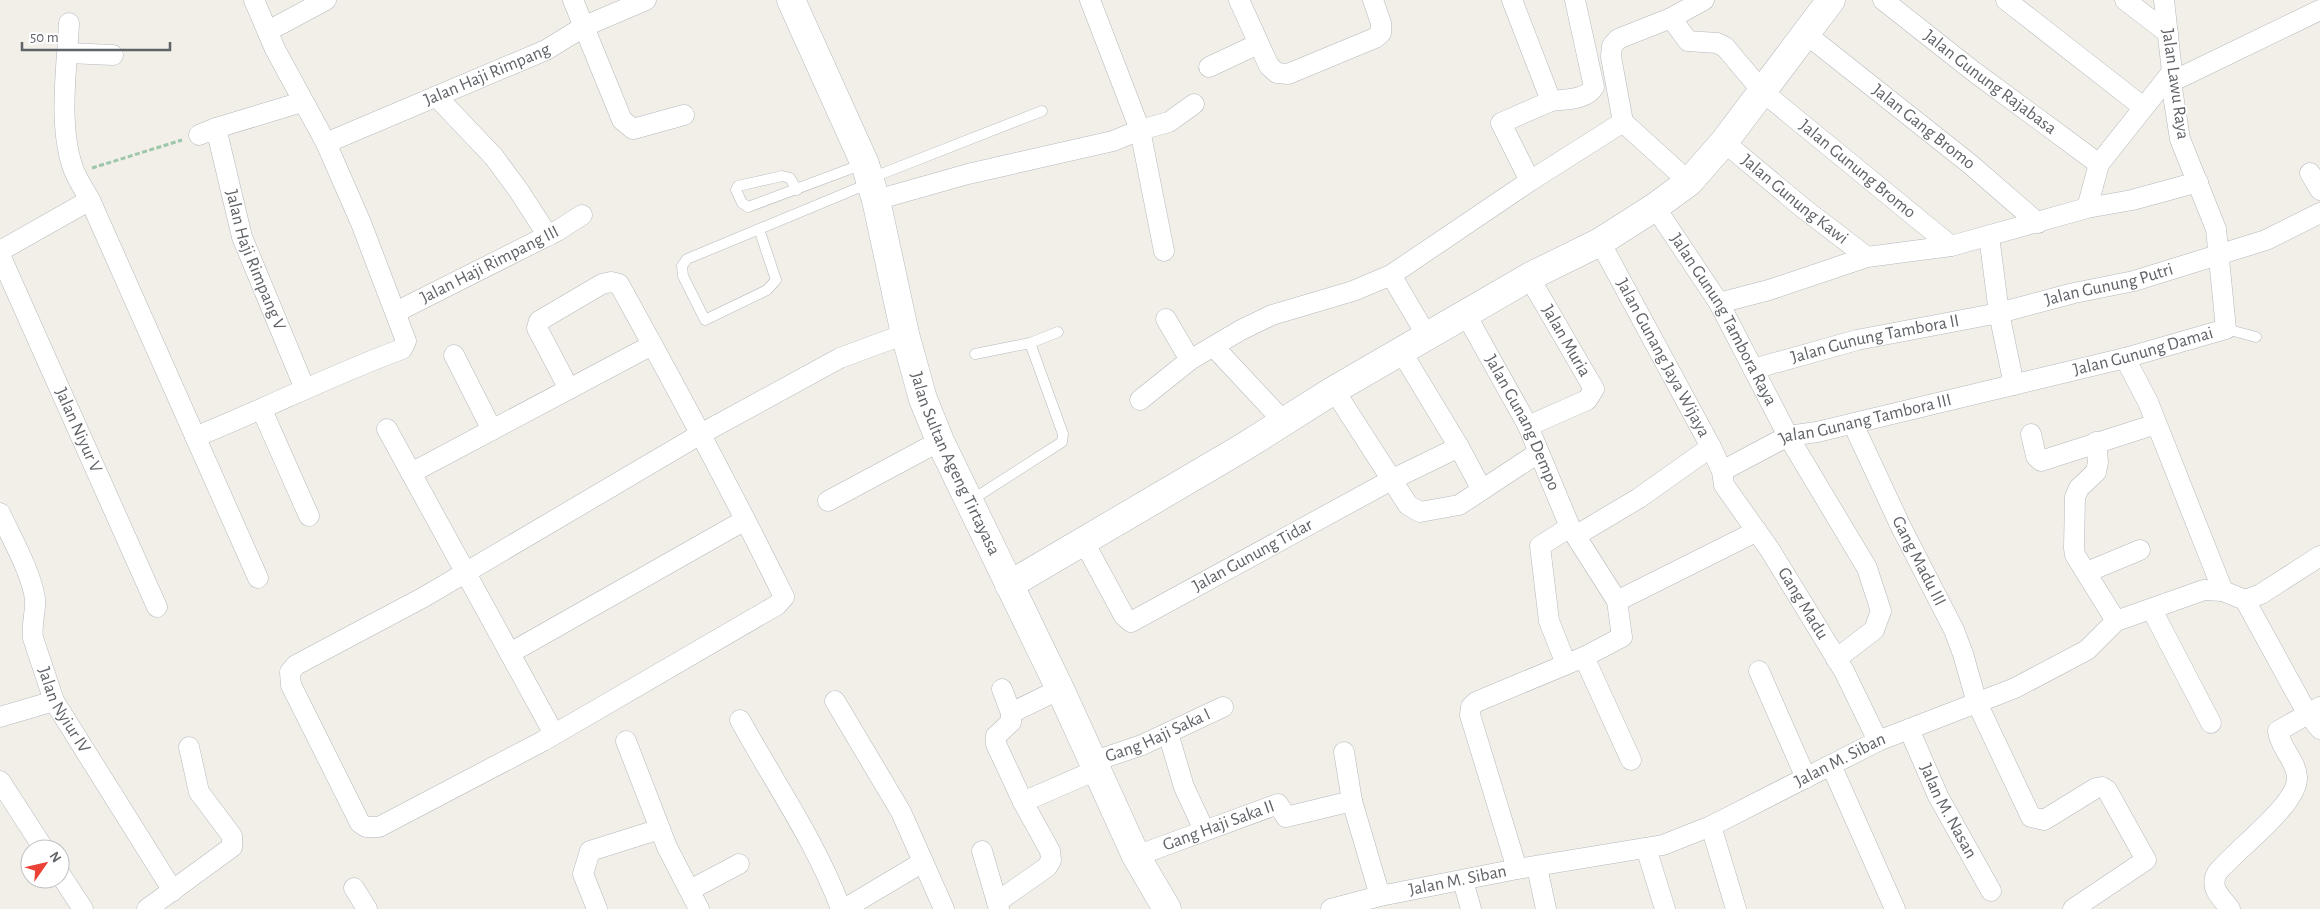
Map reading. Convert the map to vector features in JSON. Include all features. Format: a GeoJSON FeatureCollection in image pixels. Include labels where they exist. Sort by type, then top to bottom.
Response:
{"type":"FeatureCollection","features":[{"type":"Feature","properties":{"kind":"street"},"geometry":{"type":"LineString","coordinates":[[196,437],[402,349],[406,341],[361,223],[326,143],[302,102],[254,0]]}},
{"type":"Feature","properties":{"kind":"street"},"geometry":{"type":"LineString","coordinates":[[268,31],[326,0]]}},
{"type":"Feature","properties":{"kind":"street"},"geometry":{"type":"LineString","coordinates":[[573,0],[622,120],[633,129],[684,116]]}},
{"type":"Feature","properties":{"kind":"street","name":"Jalan Haji Rimpang"},"geometry":{"type":"LineString","coordinates":[[326,143],[546,50],[585,26],[646,0]]}},
{"type":"Feature","properties":{"kind":"street"},"geometry":{"type":"LineString","coordinates":[[1090,0],[1140,130],[1164,251]]}},
{"type":"Feature","properties":{"kind":"street"},"geometry":{"type":"LineString","coordinates":[[1239,0],[1258,44],[1270,66],[1277,73],[1288,74],[1375,38],[1380,33],[1381,23],[1373,0]]}},
{"type":"Feature","properties":{"kind":"street"},"geometry":{"type":"LineString","coordinates":[[1512,0],[1551,101]]}},
{"type":"Feature","properties":{"kind":"street"},"geometry":{"type":"LineString","coordinates":[[1530,181],[1501,123],[1551,101],[1584,96],[1590,93],[1594,87],[1575,0]]}},
{"type":"Feature","properties":{"kind":"street"},"geometry":{"type":"LineString","coordinates":[[1689,182],[1622,122],[1611,57],[1612,46],[1618,39],[1671,18],[1704,0]]}},
{"type":"Feature","properties":{"kind":"street","name":"Jalan Gunung Rajabasa"},"geometry":{"type":"LineString","coordinates":[[1883,0],[1973,71],[2099,164]]}},
{"type":"Feature","properties":{"kind":"street"},"geometry":{"type":"LineString","coordinates":[[2006,0],[2143,107]]}},
{"type":"Feature","properties":{"kind":"street"},"geometry":{"type":"LineString","coordinates":[[2125,0],[2168,33]]}},
{"type":"Feature","properties":{"kind":"street","name":"Jalan Lawu Raya"},"geometry":{"type":"LineString","coordinates":[[2164,0],[2180,140],[2216,228],[2220,253]]}},
{"type":"Feature","properties":{"kind":"street","name":"Jalan Sultan Ageng Tirtayasa"},"geometry":{"type":"LineString","coordinates":[[794,1],[870,181],[905,334],[923,399],[940,441],[1060,689],[1136,856],[1163,907]]}},
{"type":"Feature","properties":{"kind":"street"},"geometry":{"type":"LineString","coordinates":[[1009,585],[1465,313],[1529,277],[1601,244],[1655,207],[1689,182],[1724,142],[1806,34],[1826,2]]}},
{"type":"Feature","properties":{"kind":"street"},"geometry":{"type":"LineString","coordinates":[[2088,208],[2099,164],[2143,107],[2172,77],[2320,10]]}},
{"type":"Feature","properties":{"kind":"street","name":"Jalan Gunung Bromo"},"geometry":{"type":"LineString","coordinates":[[1671,18],[1692,43],[1717,44],[1725,48],[1763,92],[1951,246]]}},
{"type":"Feature","properties":{"kind":"street"},"geometry":{"type":"LineString","coordinates":[[69,22],[65,98],[67,138],[75,174],[90,200],[258,578]]}},
{"type":"Feature","properties":{"kind":"street","name":"Jalan Gang Bromo"},"geometry":{"type":"LineString","coordinates":[[1806,34],[1970,164],[2038,223]]}},
{"type":"Feature","properties":{"kind":"street"},"geometry":{"type":"LineString","coordinates":[[1209,67],[1258,44]]}},
{"type":"Feature","properties":{"kind":"street"},"geometry":{"type":"LineString","coordinates":[[68,53],[113,55]]}},
{"type":"Feature","properties":{"kind":"street"},"geometry":{"type":"LineString","coordinates":[[436,96],[494,157],[548,236]]}},
{"type":"Feature","properties":{"kind":"street"},"geometry":{"type":"LineString","coordinates":[[207,131],[302,102]]}},
{"type":"Feature","properties":{"kind":"street"},"geometry":{"type":"LineString","coordinates":[[870,181],[968,174],[1113,141],[1140,130],[1169,122],[1194,104]]}},
{"type":"Feature","properties":{"kind":"street"},"geometry":{"type":"LineString","coordinates":[[1140,400],[1190,360],[1241,330],[1272,315],[1353,292],[1391,275],[1530,181],[1622,122]]}},
{"type":"Feature","properties":{"kind":"street","name":"Jalan Haji Rimpang V"},"geometry":{"type":"LineString","coordinates":[[207,131],[242,237],[305,389]]}},
{"type":"Feature","properties":{"kind":"street","name":"Jalan Gunung Kawi"},"geometry":{"type":"LineString","coordinates":[[1724,142],[1803,208],[1867,257]]}},
{"type":"Feature","properties":{"kind":"street"},"geometry":{"type":"LineString","coordinates":[[1719,303],[1769,290],[1867,257],[1951,246],[2088,208],[2132,200],[2198,182]]}},
{"type":"Feature","properties":{"kind":"street"},"geometry":{"type":"LineString","coordinates":[[0,251],[90,200]]}},
{"type":"Feature","properties":{"kind":"street","name":"Jalan Gunung Tambora Raya"},"geometry":{"type":"LineString","coordinates":[[1655,207],[1719,303],[1788,436],[1867,568],[1881,611],[1874,630],[1836,658]]}},
{"type":"Feature","properties":{"kind":"street","name":"Jalan Gunung Putri"},"geometry":{"type":"LineString","coordinates":[[1999,313],[2074,293],[2134,281],[2266,240],[2320,213]]}},
{"type":"Feature","properties":{"kind":"street","name":"Jalan Haji Rimpang III"},"geometry":{"type":"LineString","coordinates":[[396,312],[548,236],[582,215]]}},
{"type":"Feature","properties":{"kind":"street"},"geometry":{"type":"LineString","coordinates":[[1989,236],[1999,313],[2014,385]]}},
{"type":"Feature","properties":{"kind":"street","name":"Jalan Gunang Jaya Wijaya"},"geometry":{"type":"LineString","coordinates":[[1601,244],[1711,447],[1722,471]]}},
{"type":"Feature","properties":{"kind":"street","name":"Jalan Gunung Damai"},"geometry":{"type":"LineString","coordinates":[[2014,385],[2125,358],[2226,329],[2220,253]]}},
{"type":"Feature","properties":{"kind":"street","name":"Jalan Niyur V"},"geometry":{"type":"LineString","coordinates":[[0,256],[157,607]]}},
{"type":"Feature","properties":{"kind":"street"},"geometry":{"type":"LineString","coordinates":[[1391,275],[1427,336]]}},
{"type":"Feature","properties":{"kind":"street","name":"Jalan Muria"},"geometry":{"type":"LineString","coordinates":[[1528,426],[1587,400],[1594,390],[1529,277]]}},
{"type":"Feature","properties":{"kind":"street"},"geometry":{"type":"LineString","coordinates":[[568,389],[537,328],[539,321],[602,284],[611,282],[619,284],[652,345],[699,434],[745,520],[784,597],[777,605],[554,734],[379,828],[366,827],[360,823],[291,685],[290,672],[296,665],[466,572],[699,434],[840,358],[905,334]]}},
{"type":"Feature","properties":{"kind":"street","name":"Jalan Gunang Dempo"},"geometry":{"type":"LineString","coordinates":[[1465,313],[1528,426],[1538,453],[1573,530],[1617,601]]}},
{"type":"Feature","properties":{"kind":"street","name":"Jalan Gunung Tambora II"},"geometry":{"type":"LineString","coordinates":[[1753,369],[1856,340],[1999,313]]}},
{"type":"Feature","properties":{"kind":"street"},"geometry":{"type":"LineString","coordinates":[[1166,319],[1190,360]]}},
{"type":"Feature","properties":{"kind":"street"},"geometry":{"type":"LineString","coordinates":[[411,473],[652,345]]}},
{"type":"Feature","properties":{"kind":"street"},"geometry":{"type":"LineString","coordinates":[[1214,347],[1284,422]]}},
{"type":"Feature","properties":{"kind":"street"},"geometry":{"type":"LineString","coordinates":[[1400,352],[1459,447],[1482,490]]}},
{"type":"Feature","properties":{"kind":"street"},"geometry":{"type":"LineString","coordinates":[[454,355],[492,430]]}},
{"type":"Feature","properties":{"kind":"street"},"geometry":{"type":"LineString","coordinates":[[2125,358],[2156,424],[2223,591]]}},
{"type":"Feature","properties":{"kind":"street","name":"Jalan Gunang Tambora III"},"geometry":{"type":"LineString","coordinates":[[1722,471],[1788,436],[1852,424],[2014,385]]}},
{"type":"Feature","properties":{"kind":"street"},"geometry":{"type":"LineString","coordinates":[[1334,390],[1408,505],[1420,512],[1459,505],[1538,453]]}},
{"type":"Feature","properties":{"kind":"street"},"geometry":{"type":"LineString","coordinates":[[262,410],[309,516]]}},
{"type":"Feature","properties":{"kind":"street","name":"Gang Madu III"},"geometry":{"type":"LineString","coordinates":[[1852,424],[1901,527],[1954,630],[1977,703],[2031,817],[2036,820],[2044,820],[2096,788],[2102,787],[2107,790],[2146,860],[2073,909]]}},
{"type":"Feature","properties":{"kind":"street"},"geometry":{"type":"LineString","coordinates":[[2031,434],[2036,456],[2041,461],[2156,424]]}},
{"type":"Feature","properties":{"kind":"street"},"geometry":{"type":"LineString","coordinates":[[387,429],[554,734]]}},
{"type":"Feature","properties":{"kind":"street"},"geometry":{"type":"LineString","coordinates":[[828,501],[940,441]]}},
{"type":"Feature","properties":{"kind":"street"},"geometry":{"type":"LineString","coordinates":[[2096,442],[2098,462],[2096,472],[2079,488],[2073,504],[2074,548],[2075,555],[2116,621]]}},
{"type":"Feature","properties":{"kind":"street","name":"Jalan Gunung Tidar"},"geometry":{"type":"LineString","coordinates":[[1084,542],[1124,616],[1131,622],[1393,479],[1459,447]]}},
{"type":"Feature","properties":{"kind":"street"},"geometry":{"type":"LineString","coordinates":[[1566,664],[1549,621],[1540,546],[1573,530],[1582,532],[1639,498],[1711,447]]}},
{"type":"Feature","properties":{"kind":"street","name":"Gang Madu"},"geometry":{"type":"LineString","coordinates":[[1722,471],[1724,485],[1757,531],[1836,658],[1878,741]]}},
{"type":"Feature","properties":{"kind":"street","name":"Jalan Nyiur IV"},"geometry":{"type":"LineString","coordinates":[[0,513],[32,585],[35,601],[31,627],[33,638],[54,701],[173,891]]}},
{"type":"Feature","properties":{"kind":"street"},"geometry":{"type":"LineString","coordinates":[[510,653],[745,520]]}},
{"type":"Feature","properties":{"kind":"street"},"geometry":{"type":"LineString","coordinates":[[1517,870],[1470,715],[1471,707],[1476,702],[1584,657],[1622,637],[1617,601],[1757,531]]}},
{"type":"Feature","properties":{"kind":"street"},"geometry":{"type":"LineString","coordinates":[[2087,572],[2140,550]]}},
{"type":"Feature","properties":{"kind":"street"},"geometry":{"type":"LineString","coordinates":[[2320,556],[2261,594],[2245,600],[2314,710],[2320,729]]}},
{"type":"Feature","properties":{"kind":"street","name":"Jalan M. Siban"},"geometry":{"type":"LineString","coordinates":[[1331,909],[1380,896],[1663,845],[1711,826],[1878,741],[2015,688],[2087,650],[2116,621],[2152,610],[2204,590],[2223,591],[2245,600]]}},
{"type":"Feature","properties":{"kind":"street"},"geometry":{"type":"LineString","coordinates":[[2152,610],[2211,723]]}},
{"type":"Feature","properties":{"kind":"street"},"geometry":{"type":"LineString","coordinates":[[1584,657],[1632,760]]}},
{"type":"Feature","properties":{"kind":"street"},"geometry":{"type":"LineString","coordinates":[[1759,671],[1806,778]]}},
{"type":"Feature","properties":{"kind":"street"},"geometry":{"type":"LineString","coordinates":[[982,851],[998,906],[1047,867],[1051,860],[1050,851],[1023,802],[996,744],[996,736],[1011,722],[1011,713],[1002,689]]}},
{"type":"Feature","properties":{"kind":"street"},"geometry":{"type":"LineString","coordinates":[[1011,713],[1060,689]]}},
{"type":"Feature","properties":{"kind":"street"},"geometry":{"type":"LineString","coordinates":[[0,717],[54,701]]}},
{"type":"Feature","properties":{"kind":"street"},"geometry":{"type":"LineString","coordinates":[[835,701],[901,812],[944,909]]}},
{"type":"Feature","properties":{"kind":"street","name":"Gang Haji Saka I"},"geometry":{"type":"LineString","coordinates":[[1023,802],[1094,766],[1222,707]]}},
{"type":"Feature","properties":{"kind":"street"},"geometry":{"type":"LineString","coordinates":[[2230,909],[2214,887],[2213,880],[2222,867],[2283,806],[2296,788],[2297,776],[2294,766],[2282,746],[2278,731],[2314,710]]}},
{"type":"Feature","properties":{"kind":"street"},"geometry":{"type":"LineString","coordinates":[[740,720],[822,866],[840,909]]}},
{"type":"Feature","properties":{"kind":"street","name":"Jalan M. Nasan"},"geometry":{"type":"LineString","coordinates":[[1910,729],[1938,796],[1991,891]]}},
{"type":"Feature","properties":{"kind":"street"},"geometry":{"type":"LineString","coordinates":[[1168,733],[1184,787],[1204,830]]}},
{"type":"Feature","properties":{"kind":"street"},"geometry":{"type":"LineString","coordinates":[[626,741],[660,829],[700,909]]}},
{"type":"Feature","properties":{"kind":"street"},"geometry":{"type":"LineString","coordinates":[[147,909],[232,847],[232,836],[199,792],[189,747]]}},
{"type":"Feature","properties":{"kind":"street"},"geometry":{"type":"LineString","coordinates":[[1344,752],[1352,801],[1380,896]]}},
{"type":"Feature","properties":{"kind":"street"},"geometry":{"type":"LineString","coordinates":[[1832,765],[1895,909]]}},
{"type":"Feature","properties":{"kind":"street"},"geometry":{"type":"LineString","coordinates":[[0,781],[38,839]]}},
{"type":"Feature","properties":{"kind":"street","name":"Gang Haji Saka II"},"geometry":{"type":"LineString","coordinates":[[1136,856],[1278,804],[1286,817],[1352,801]]}},
{"type":"Feature","properties":{"kind":"street"},"geometry":{"type":"LineString","coordinates":[[1711,826],[1736,909]]}},
{"type":"Feature","properties":{"kind":"street"},"geometry":{"type":"LineString","coordinates":[[597,909],[583,874],[590,851],[660,829]]}},
{"type":"Feature","properties":{"kind":"street"},"geometry":{"type":"LineString","coordinates":[[1646,848],[1665,909]]}},
{"type":"Feature","properties":{"kind":"street"},"geometry":{"type":"LineString","coordinates":[[844,909],[923,862]]}},
{"type":"Feature","properties":{"kind":"street"},"geometry":{"type":"LineString","coordinates":[[690,890],[739,864]]}},
{"type":"Feature","properties":{"kind":"street"},"geometry":{"type":"LineString","coordinates":[[1537,867],[1546,909]]}},
{"type":"Feature","properties":{"kind":"street"},"geometry":{"type":"LineString","coordinates":[[1463,881],[1471,909]]}},
{"type":"Feature","properties":{"kind":"street"},"geometry":{"type":"LineString","coordinates":[[354,888],[367,909]]}},
{"type":"Feature","properties":{"kind":"street"},"geometry":{"type":"LineString","coordinates":[[70,889],[83,909]]}},
{"type":"Feature","properties":{"kind":"lane"},"geometry":{"type":"LineString","coordinates":[[759,229],[776,280],[767,290],[705,320],[683,276],[682,266],[688,260],[759,229],[870,181],[1042,111]]}},
{"type":"Feature","properties":{"kind":"lane"},"geometry":{"type":"LineString","coordinates":[[797,190],[790,178],[782,176],[738,186],[736,190],[742,203],[748,207],[797,190],[870,181]]}},
{"type":"Feature","properties":{"kind":"lane"},"geometry":{"type":"LineString","coordinates":[[2226,329],[2256,337]]}},
{"type":"Feature","properties":{"kind":"lane"},"geometry":{"type":"LineString","coordinates":[[975,354],[1030,343],[1058,332]]}},
{"type":"Feature","properties":{"kind":"lane"},"geometry":{"type":"LineString","coordinates":[[969,502],[1062,442],[1063,434],[1030,343]]}},
{"type":"Feature","properties":{"kind":"path"},"geometry":{"type":"LineString","coordinates":[[75,174],[207,131]]}}]}
